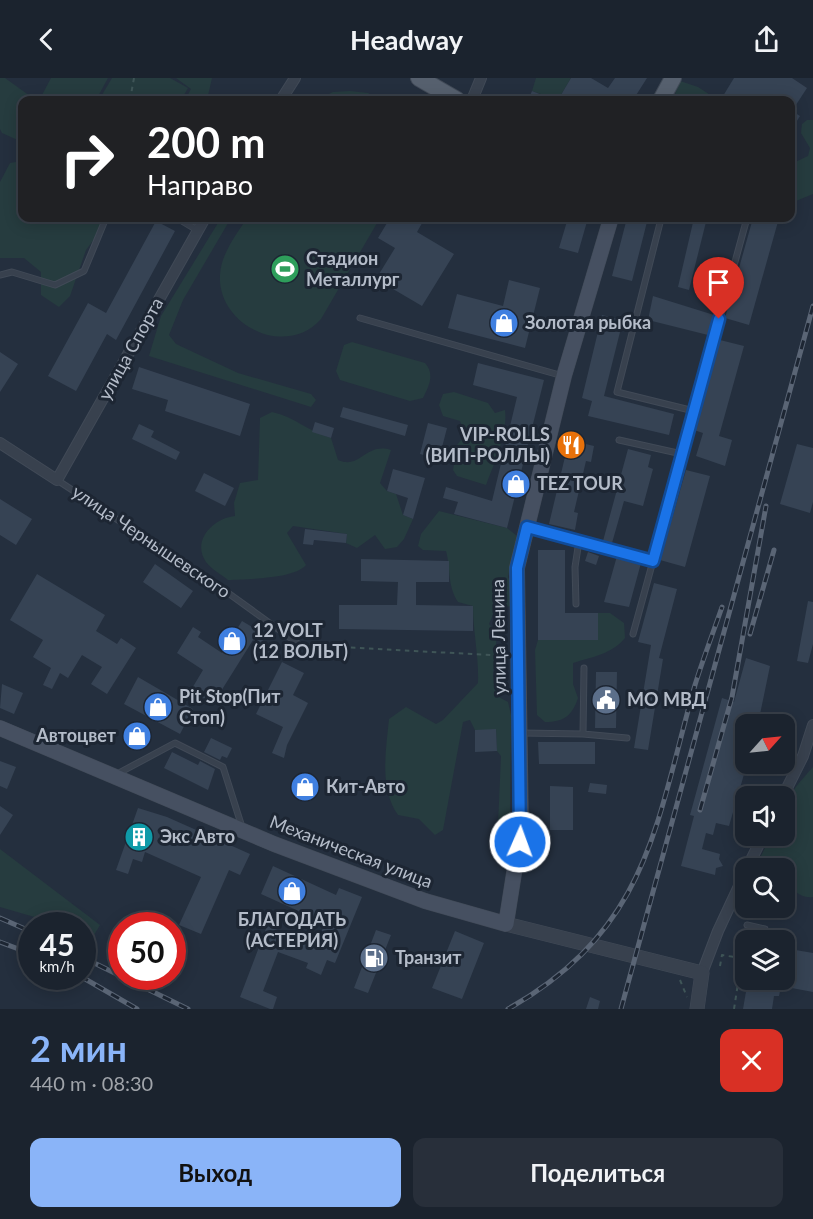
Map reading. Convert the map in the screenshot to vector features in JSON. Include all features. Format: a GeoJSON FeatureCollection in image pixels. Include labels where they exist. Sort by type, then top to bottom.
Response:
{"type":"FeatureCollection","features":[{"type":"Feature","properties":{"kind":"main road"},"geometry":{"type":"LineString","coordinates":[[419,78],[450,96]]}},
{"type":"Feature","properties":{"kind":"main road"},"geometry":{"type":"LineString","coordinates":[[663,96],[672,78]]}},
{"type":"Feature","properties":{"kind":"main road","name":"улица Ленина"},"geometry":{"type":"LineString","coordinates":[[506,924],[521,830],[517,568],[564,376],[610,222]]}},
{"type":"Feature","properties":{"kind":"main road","name":"Механическая улица"},"geometry":{"type":"LineString","coordinates":[[0,728],[243,831],[425,901],[506,924]]}},
{"type":"Feature","properties":{"kind":"street"},"geometry":{"type":"LineString","coordinates":[[283,96],[295,78]]}},
{"type":"Feature","properties":{"kind":"street"},"geometry":{"type":"LineString","coordinates":[[474,96],[481,78]]}},
{"type":"Feature","properties":{"kind":"street","name":"улица Спорта"},"geometry":{"type":"LineString","coordinates":[[57,480],[202,222]]}},
{"type":"Feature","properties":{"kind":"street","name":"улица Чернышевского"},"geometry":{"type":"LineString","coordinates":[[0,443],[57,480]]}},
{"type":"Feature","properties":{"kind":"street"},"geometry":{"type":"LineString","coordinates":[[788,786],[803,756],[813,725]]}},
{"type":"Feature","properties":{"kind":"street"},"geometry":{"type":"LineString","coordinates":[[697,1009],[702,973],[735,894]]}},
{"type":"Feature","properties":{"kind":"street","name":"Механическая улица"},"geometry":{"type":"LineString","coordinates":[[506,924],[702,973]]}},
{"type":"Feature","properties":{"kind":"lane"},"geometry":{"type":"LineString","coordinates":[[0,275],[12,272],[55,285],[84,271],[104,222]]}},
{"type":"Feature","properties":{"kind":"lane"},"geometry":{"type":"LineString","coordinates":[[184,222],[197,230]]}},
{"type":"Feature","properties":{"kind":"lane"},"geometry":{"type":"LineString","coordinates":[[660,222],[616,392],[694,411]]}},
{"type":"Feature","properties":{"kind":"lane"},"geometry":{"type":"LineString","coordinates":[[633,634],[746,222]]}},
{"type":"Feature","properties":{"kind":"lane"},"geometry":{"type":"LineString","coordinates":[[360,318],[564,376]]}},
{"type":"Feature","properties":{"kind":"lane"},"geometry":{"type":"LineString","coordinates":[[619,440],[682,454]]}},
{"type":"Feature","properties":{"kind":"lane","name":"улица Чернышевского"},"geometry":{"type":"LineString","coordinates":[[57,480],[217,585],[300,645]]}},
{"type":"Feature","properties":{"kind":"lane"},"geometry":{"type":"LineString","coordinates":[[527,527],[653,561]]}},
{"type":"Feature","properties":{"kind":"lane"},"geometry":{"type":"LineString","coordinates":[[576,604],[575,567],[579,541]]}},
{"type":"Feature","properties":{"kind":"lane"},"geometry":{"type":"LineString","coordinates":[[583,734],[584,668]]}},
{"type":"Feature","properties":{"kind":"lane"},"geometry":{"type":"LineString","coordinates":[[521,734],[583,734],[627,738]]}},
{"type":"Feature","properties":{"kind":"lane"},"geometry":{"type":"LineString","coordinates":[[115,775],[175,743],[223,767],[243,831]]}},
{"type":"Feature","properties":{"kind":"lane"},"geometry":{"type":"LineString","coordinates":[[747,925],[765,928]]}},
{"type":"Feature","properties":{"kind":"path"},"geometry":{"type":"LineString","coordinates":[[131,96],[134,78]]}},
{"type":"Feature","properties":{"kind":"path"},"geometry":{"type":"LineString","coordinates":[[300,645],[519,657]]}},
{"type":"Feature","properties":{"kind":"path"},"geometry":{"type":"LineString","coordinates":[[720,966],[724,946]]}},
{"type":"Feature","properties":{"kind":"path"},"geometry":{"type":"LineString","coordinates":[[722,955],[735,957]]}},
{"type":"Feature","properties":{"kind":"path"},"geometry":{"type":"LineString","coordinates":[[734,1009],[738,990]]}},
{"type":"Feature","properties":{"kind":"green space"},"geometry":{"type":"Polygon","coordinates":[[[0,78],[5,78],[30,96],[18,96],[18,140],[2,133],[0,129],[0,78]]]}},
{"type":"Feature","properties":{"kind":"green space"},"geometry":{"type":"Polygon","coordinates":[[[51,78],[108,78],[98,96],[30,96],[42,95],[51,78]]]}},
{"type":"Feature","properties":{"kind":"green space"},"geometry":{"type":"Polygon","coordinates":[[[112,78],[170,78],[188,88],[183,96],[101,96],[112,78]]]}},
{"type":"Feature","properties":{"kind":"green space"},"geometry":{"type":"Polygon","coordinates":[[[176,78],[212,78],[208,96],[187,96],[191,89],[176,78]]]}},
{"type":"Feature","properties":{"kind":"green space"},"geometry":{"type":"Polygon","coordinates":[[[536,78],[571,78],[560,96],[546,96],[532,91],[536,78]]]}},
{"type":"Feature","properties":{"kind":"green space"},"geometry":{"type":"Polygon","coordinates":[[[680,81],[698,87],[712,96],[674,96],[680,81]]]}},
{"type":"Feature","properties":{"kind":"green space"},"geometry":{"type":"Polygon","coordinates":[[[350,91],[368,93],[373,96],[325,96],[333,92],[350,91]]]}},
{"type":"Feature","properties":{"kind":"green space"},"geometry":{"type":"Polygon","coordinates":[[[807,120],[813,120],[813,194],[795,201],[795,162],[808,156],[810,148],[801,133],[802,124],[807,120]]]}},
{"type":"Feature","properties":{"kind":"green space"},"geometry":{"type":"Polygon","coordinates":[[[18,162],[18,222],[107,222],[86,250],[70,296],[59,307],[41,295],[41,272],[24,258],[0,258],[0,182],[10,163],[18,162]]]}},
{"type":"Feature","properties":{"kind":"green space"},"geometry":{"type":"Polygon","coordinates":[[[219,222],[229,222],[183,300],[169,335],[176,344],[238,373],[311,394],[316,400],[311,407],[149,356],[161,316],[219,222]]]}},
{"type":"Feature","properties":{"kind":"green space","name":"Стадион Металлург"},"geometry":{"type":"Polygon","coordinates":[[[244,222],[378,222],[321,319],[306,331],[290,336],[273,336],[256,331],[241,321],[230,309],[222,293],[220,275],[223,260],[244,222]]]}},
{"type":"Feature","properties":{"kind":"green space"},"geometry":{"type":"Polygon","coordinates":[[[352,342],[425,363],[430,376],[423,398],[410,401],[340,380],[336,371],[344,345],[352,342]]]}},
{"type":"Feature","properties":{"kind":"green space"},"geometry":{"type":"Polygon","coordinates":[[[454,392],[488,403],[495,413],[505,410],[502,438],[486,485],[457,476],[453,470],[457,445],[465,435],[460,421],[443,416],[439,405],[443,394],[454,392]]]}},
{"type":"Feature","properties":{"kind":"green space"},"geometry":{"type":"Polygon","coordinates":[[[272,412],[288,417],[331,438],[338,460],[352,462],[375,450],[391,450],[380,483],[387,491],[396,494],[403,515],[413,519],[404,539],[397,547],[385,549],[375,535],[357,548],[346,543],[347,534],[293,526],[287,533],[306,565],[300,570],[281,576],[228,580],[208,565],[202,554],[203,538],[219,521],[235,516],[234,503],[240,483],[258,480],[260,418],[272,412]]]}},
{"type":"Feature","properties":{"kind":"green space"},"geometry":{"type":"Polygon","coordinates":[[[439,511],[507,528],[517,536],[508,577],[515,590],[510,606],[495,610],[489,624],[497,633],[493,676],[497,696],[508,702],[511,715],[510,818],[507,826],[498,825],[501,756],[497,751],[496,730],[475,730],[470,720],[463,722],[443,830],[435,835],[419,819],[398,815],[388,793],[385,768],[389,719],[406,707],[436,724],[443,720],[478,683],[473,606],[458,602],[455,596],[446,551],[423,550],[418,546],[421,534],[439,511]]]}},
{"type":"Feature","properties":{"kind":"green space"},"geometry":{"type":"Polygon","coordinates":[[[598,613],[610,613],[624,623],[625,638],[608,651],[573,663],[573,684],[578,698],[576,704],[566,717],[557,721],[545,722],[537,715],[535,650],[538,640],[598,640],[598,613]]]}},
{"type":"Feature","properties":{"kind":"green space"},"geometry":{"type":"Polygon","coordinates":[[[813,767],[813,897],[795,891],[795,858],[760,858],[766,846],[795,846],[795,788],[813,767]]]}},
{"type":"Feature","properties":{"kind":"green space"},"geometry":{"type":"Polygon","coordinates":[[[0,849],[83,912],[18,912],[0,907],[0,849]]]}},
{"type":"Feature","properties":{"kind":"building"},"geometry":{"type":"Polygon","coordinates":[[[571,78],[591,78],[608,88],[615,78],[647,78],[636,96],[560,96],[571,78]]]}},
{"type":"Feature","properties":{"kind":"building"},"geometry":{"type":"Polygon","coordinates":[[[734,78],[792,78],[807,88],[795,106],[795,96],[723,96],[734,78]]]}},
{"type":"Feature","properties":{"kind":"building"},"geometry":{"type":"Polygon","coordinates":[[[532,91],[545,96],[530,96],[532,91]]]}},
{"type":"Feature","properties":{"kind":"building"},"geometry":{"type":"Polygon","coordinates":[[[795,113],[800,116],[795,124],[795,113]]]}},
{"type":"Feature","properties":{"kind":"building"},"geometry":{"type":"Polygon","coordinates":[[[155,222],[175,231],[116,340],[107,334],[76,391],[48,376],[88,303],[106,313],[155,222]]]}},
{"type":"Feature","properties":{"kind":"building"},"geometry":{"type":"Polygon","coordinates":[[[388,222],[423,222],[417,232],[454,254],[422,306],[376,279],[395,248],[378,238],[388,222]]]}},
{"type":"Feature","properties":{"kind":"building"},"geometry":{"type":"Polygon","coordinates":[[[567,222],[587,222],[578,253],[559,248],[567,222]]]}},
{"type":"Feature","properties":{"kind":"building"},"geometry":{"type":"Polygon","coordinates":[[[626,222],[647,222],[632,281],[612,276],[626,222]]]}},
{"type":"Feature","properties":{"kind":"building"},"geometry":{"type":"Polygon","coordinates":[[[693,222],[706,222],[689,290],[678,287],[693,222]]]}},
{"type":"Feature","properties":{"kind":"building"},"geometry":{"type":"Polygon","coordinates":[[[752,222],[778,222],[749,325],[725,318],[752,222]]]}},
{"type":"Feature","properties":{"kind":"building"},"geometry":{"type":"Polygon","coordinates":[[[509,280],[540,288],[525,348],[448,328],[457,294],[503,306],[509,280]]]}},
{"type":"Feature","properties":{"kind":"building"},"geometry":{"type":"Polygon","coordinates":[[[653,296],[714,315],[708,335],[648,320],[653,296]]]}},
{"type":"Feature","properties":{"kind":"building"},"geometry":{"type":"Polygon","coordinates":[[[602,315],[623,320],[604,396],[674,414],[669,435],[588,416],[592,401],[582,398],[602,315]]]}},
{"type":"Feature","properties":{"kind":"building"},"geometry":{"type":"Polygon","coordinates":[[[720,340],[744,346],[719,436],[732,440],[725,466],[696,456],[703,433],[694,430],[720,340]]]}},
{"type":"Feature","properties":{"kind":"building"},"geometry":{"type":"Polygon","coordinates":[[[0,352],[18,364],[0,392],[0,352]]]}},
{"type":"Feature","properties":{"kind":"building"},"geometry":{"type":"Polygon","coordinates":[[[478,363],[544,380],[507,528],[454,514],[458,502],[443,498],[446,487],[492,501],[517,397],[473,385],[478,363]]]}},
{"type":"Feature","properties":{"kind":"building"},"geometry":{"type":"Polygon","coordinates":[[[139,367],[250,404],[240,436],[165,411],[168,400],[132,389],[139,367]]]}},
{"type":"Feature","properties":{"kind":"building"},"geometry":{"type":"Polygon","coordinates":[[[343,407],[408,425],[405,436],[340,417],[343,407]]]}},
{"type":"Feature","properties":{"kind":"building"},"geometry":{"type":"Polygon","coordinates":[[[315,422],[334,428],[331,438],[312,432],[315,422]]]}},
{"type":"Feature","properties":{"kind":"building"},"geometry":{"type":"Polygon","coordinates":[[[428,423],[447,428],[439,459],[420,454],[428,423]]]}},
{"type":"Feature","properties":{"kind":"building"},"geometry":{"type":"Polygon","coordinates":[[[139,424],[154,431],[151,437],[180,452],[176,460],[132,439],[139,424]]]}},
{"type":"Feature","properties":{"kind":"building"},"geometry":{"type":"Polygon","coordinates":[[[569,440],[594,446],[591,462],[586,461],[574,512],[578,513],[575,530],[549,524],[569,440]]]}},
{"type":"Feature","properties":{"kind":"building"},"geometry":{"type":"Polygon","coordinates":[[[797,444],[813,448],[813,502],[810,513],[780,504],[797,444]]]}},
{"type":"Feature","properties":{"kind":"building"},"geometry":{"type":"Polygon","coordinates":[[[628,449],[651,455],[648,467],[653,469],[643,506],[624,501],[612,543],[603,541],[628,449]]]}},
{"type":"Feature","properties":{"kind":"building"},"geometry":{"type":"Polygon","coordinates":[[[393,469],[425,478],[413,519],[403,515],[408,498],[387,491],[393,469]]]}},
{"type":"Feature","properties":{"kind":"building"},"geometry":{"type":"Polygon","coordinates":[[[686,470],[710,476],[685,567],[660,560],[686,470]]]}},
{"type":"Feature","properties":{"kind":"building"},"geometry":{"type":"Polygon","coordinates":[[[204,473],[234,488],[225,506],[195,491],[204,473]]]}},
{"type":"Feature","properties":{"kind":"building"},"geometry":{"type":"Polygon","coordinates":[[[0,499],[32,519],[16,545],[0,535],[0,499]]]}},
{"type":"Feature","properties":{"kind":"building"},"geometry":{"type":"Polygon","coordinates":[[[305,529],[347,534],[346,543],[314,540],[313,545],[303,544],[305,529]]]}},
{"type":"Feature","properties":{"kind":"building"},"geometry":{"type":"Polygon","coordinates":[[[538,550],[565,550],[565,613],[598,613],[598,640],[538,640],[538,550]]]}},
{"type":"Feature","properties":{"kind":"building"},"geometry":{"type":"Polygon","coordinates":[[[588,552],[599,556],[596,565],[585,561],[588,552]]]}},
{"type":"Feature","properties":{"kind":"building"},"geometry":{"type":"Polygon","coordinates":[[[617,556],[641,563],[629,607],[604,602],[617,556]]]}},
{"type":"Feature","properties":{"kind":"building"},"geometry":{"type":"Polygon","coordinates":[[[361,559],[449,561],[449,582],[416,582],[416,605],[473,606],[473,631],[339,629],[339,605],[397,605],[398,582],[361,581],[361,559]]]}},
{"type":"Feature","properties":{"kind":"building"},"geometry":{"type":"Polygon","coordinates":[[[155,564],[193,591],[181,608],[143,582],[155,564]]]}},
{"type":"Feature","properties":{"kind":"building"},"geometry":{"type":"Polygon","coordinates":[[[37,574],[105,615],[96,631],[117,644],[121,638],[136,648],[107,694],[91,684],[102,667],[82,655],[68,678],[60,673],[52,689],[43,685],[51,668],[33,657],[43,640],[10,620],[37,574]]]}},
{"type":"Feature","properties":{"kind":"building"},"geometry":{"type":"Polygon","coordinates":[[[654,583],[677,589],[659,658],[663,659],[648,750],[634,748],[651,645],[638,642],[654,583]]]}},
{"type":"Feature","properties":{"kind":"building"},"geometry":{"type":"Polygon","coordinates":[[[808,601],[813,602],[813,644],[808,663],[797,661],[808,601]]]}},
{"type":"Feature","properties":{"kind":"building"},"geometry":{"type":"Polygon","coordinates":[[[242,621],[266,635],[260,645],[253,640],[213,704],[191,690],[203,670],[177,653],[193,627],[201,632],[198,637],[222,653],[242,621]]]}},
{"type":"Feature","properties":{"kind":"building"},"geometry":{"type":"Polygon","coordinates":[[[746,658],[770,666],[760,714],[735,714],[735,774],[744,774],[741,786],[735,786],[735,805],[729,826],[716,823],[713,835],[706,833],[702,849],[720,854],[719,859],[723,866],[716,868],[715,875],[681,866],[694,816],[690,815],[722,698],[734,702],[746,658]]]}},
{"type":"Feature","properties":{"kind":"building"},"geometry":{"type":"Polygon","coordinates":[[[282,662],[304,673],[293,695],[308,703],[287,745],[284,758],[272,753],[283,727],[256,714],[282,662]]]}},
{"type":"Feature","properties":{"kind":"building","name":"МО МВД"},"geometry":{"type":"Polygon","coordinates":[[[596,672],[617,672],[616,728],[595,728],[596,672]]]}},
{"type":"Feature","properties":{"kind":"building","name":"Pit Stop(Пит Стоп)"},"geometry":{"type":"Polygon","coordinates":[[[138,677],[193,709],[180,734],[124,704],[138,677]]]}},
{"type":"Feature","properties":{"kind":"building"},"geometry":{"type":"Polygon","coordinates":[[[2,684],[23,693],[14,714],[0,708],[2,684]]]}},
{"type":"Feature","properties":{"kind":"building","name":"Автоцвет"},"geometry":{"type":"Polygon","coordinates":[[[133,726],[147,732],[141,746],[127,741],[133,726]]]}},
{"type":"Feature","properties":{"kind":"building"},"geometry":{"type":"Polygon","coordinates":[[[496,729],[497,751],[475,752],[475,730],[496,729]]]}},
{"type":"Feature","properties":{"kind":"building"},"geometry":{"type":"Polygon","coordinates":[[[211,738],[232,748],[227,758],[222,756],[220,760],[204,752],[211,738]]]}},
{"type":"Feature","properties":{"kind":"building"},"geometry":{"type":"Polygon","coordinates":[[[538,742],[595,742],[595,764],[539,764],[538,742]]]}},
{"type":"Feature","properties":{"kind":"building"},"geometry":{"type":"Polygon","coordinates":[[[172,752],[198,765],[200,761],[215,769],[208,790],[164,768],[172,752]]]}},
{"type":"Feature","properties":{"kind":"building"},"geometry":{"type":"Polygon","coordinates":[[[0,761],[16,767],[7,789],[0,786],[0,761]]]}},
{"type":"Feature","properties":{"kind":"building"},"geometry":{"type":"Polygon","coordinates":[[[590,783],[607,785],[606,794],[588,792],[590,783]]]}},
{"type":"Feature","properties":{"kind":"building"},"geometry":{"type":"Polygon","coordinates":[[[550,786],[573,787],[573,830],[550,830],[550,786]]]}},
{"type":"Feature","properties":{"kind":"building"},"geometry":{"type":"Polygon","coordinates":[[[0,806],[13,815],[0,835],[0,806]]]}},
{"type":"Feature","properties":{"kind":"building"},"geometry":{"type":"Polygon","coordinates":[[[138,808],[167,817],[250,854],[240,875],[229,870],[201,934],[186,928],[185,912],[201,877],[145,852],[142,862],[133,859],[128,874],[116,870],[138,808]]]}},
{"type":"Feature","properties":{"kind":"building"},"geometry":{"type":"Polygon","coordinates":[[[273,866],[336,895],[339,888],[362,897],[335,963],[327,960],[321,975],[306,968],[308,963],[278,952],[263,991],[277,997],[273,1009],[270,1009],[240,997],[267,926],[316,945],[325,923],[261,894],[273,866]]]}},
{"type":"Feature","properties":{"kind":"building"},"geometry":{"type":"Polygon","coordinates":[[[376,930],[391,935],[368,993],[354,988],[376,930]]]}},
{"type":"Feature","properties":{"kind":"building"},"geometry":{"type":"Polygon","coordinates":[[[455,931],[484,943],[462,999],[432,988],[455,931]]]}},
{"type":"Feature","properties":{"kind":"building"},"geometry":{"type":"Polygon","coordinates":[[[795,950],[813,953],[813,992],[795,989],[795,950]]]}},
{"type":"Feature","properties":{"kind":"building"},"geometry":{"type":"Polygon","coordinates":[[[746,990],[780,990],[779,996],[774,996],[772,1009],[743,1009],[746,990]]]}},
{"type":"Feature","properties":{"kind":"building"},"geometry":{"type":"Polygon","coordinates":[[[590,997],[600,1001],[598,1009],[586,1009],[590,997]]]}},
{"type":"Feature","properties":{"kind":"railway"},"geometry":{"type":"LineString","coordinates":[[621,1009],[813,306]]}},
{"type":"Feature","properties":{"kind":"railway"},"geometry":{"type":"LineString","coordinates":[[700,810],[732,697],[766,506]]}},
{"type":"Feature","properties":{"kind":"railway"},"geometry":{"type":"LineString","coordinates":[[750,634],[774,550]]}},
{"type":"Feature","properties":{"kind":"railway"},"geometry":{"type":"LineString","coordinates":[[508,1009],[555,978],[591,944],[619,909],[639,870],[655,828],[695,685],[722,607]]}},
{"type":"Feature","properties":{"kind":"railway"},"geometry":{"type":"LineString","coordinates":[[0,918],[18,926]]}},
{"type":"Feature","properties":{"kind":"railway"},"geometry":{"type":"LineString","coordinates":[[0,942],[18,949]]}},
{"type":"Feature","properties":{"kind":"railway"},"geometry":{"type":"LineString","coordinates":[[96,964],[188,1009]]}},
{"type":"Feature","properties":{"kind":"railway"},"geometry":{"type":"LineString","coordinates":[[96,985],[137,1009]]}},
{"type":"Feature","properties":{"kind":"place","name":"Стадион Металлург"},"geometry":{"type":"Point","coordinates":[285,269]}},
{"type":"Feature","properties":{"kind":"place","name":"Золотая рыбка"},"geometry":{"type":"Point","coordinates":[504,323]}},
{"type":"Feature","properties":{"kind":"place","name":"VIP-ROLLS (ВИП-РОЛЛЫ)"},"geometry":{"type":"Point","coordinates":[571,445]}},
{"type":"Feature","properties":{"kind":"place","name":"TEZ TOUR"},"geometry":{"type":"Point","coordinates":[516,484]}},
{"type":"Feature","properties":{"kind":"place","name":"12 VOLT (12 ВОЛЬТ)"},"geometry":{"type":"Point","coordinates":[232,641]}},
{"type":"Feature","properties":{"kind":"place","name":"МО МВД"},"geometry":{"type":"Point","coordinates":[606,700]}},
{"type":"Feature","properties":{"kind":"place","name":"Pit Stop(Пит Стоп)"},"geometry":{"type":"Point","coordinates":[158,707]}},
{"type":"Feature","properties":{"kind":"place","name":"Автоцвет"},"geometry":{"type":"Point","coordinates":[137,736]}},
{"type":"Feature","properties":{"kind":"place","name":"Кит-Авто"},"geometry":{"type":"Point","coordinates":[305,787]}},
{"type":"Feature","properties":{"kind":"place","name":"Экс Авто"},"geometry":{"type":"Point","coordinates":[139,837]}},
{"type":"Feature","properties":{"kind":"place","name":"БЛАГОДАТЬ (АСТЕРИЯ)"},"geometry":{"type":"Point","coordinates":[292,891]}},
{"type":"Feature","properties":{"kind":"place","name":"Транзит"},"geometry":{"type":"Point","coordinates":[374,958]}},
{"type":"Feature","properties":{"kind":"route"},"geometry":{"type":"LineString","coordinates":[[520,842],[521,734],[517,568],[527,527],[653,561],[719,319]]}}]}
